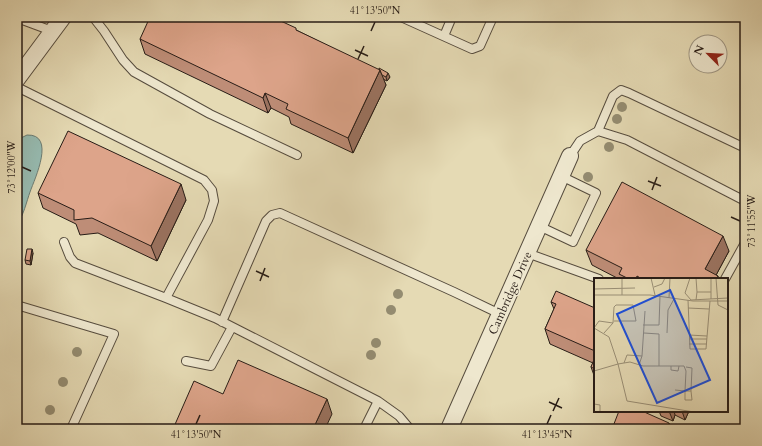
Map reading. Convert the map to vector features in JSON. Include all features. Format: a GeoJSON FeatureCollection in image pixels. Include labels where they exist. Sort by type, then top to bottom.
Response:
{"type":"FeatureCollection","features":[{"type":"Feature","properties":{"kind":"street"},"geometry":{"type":"LineString","coordinates":[[17,79],[63,17]]}},
{"type":"Feature","properties":{"kind":"street","name":"Cambridge Drive"},"geometry":{"type":"LineString","coordinates":[[449,429],[570,156]]}},
{"type":"Feature","properties":{"kind":"lane"},"geometry":{"type":"LineString","coordinates":[[93,17],[123,60],[134,72],[210,114],[298,155]]}},
{"type":"Feature","properties":{"kind":"lane"},"geometry":{"type":"LineString","coordinates":[[444,36],[452,17]]}},
{"type":"Feature","properties":{"kind":"lane"},"geometry":{"type":"LineString","coordinates":[[405,18],[472,48],[480,46],[493,17]]}},
{"type":"Feature","properties":{"kind":"lane"},"geometry":{"type":"LineString","coordinates":[[17,18],[52,31]]}},
{"type":"Feature","properties":{"kind":"lane"},"geometry":{"type":"LineString","coordinates":[[17,88],[204,180],[212,190],[214,201],[208,220],[166,298]]}},
{"type":"Feature","properties":{"kind":"lane"},"geometry":{"type":"LineString","coordinates":[[570,156],[580,142],[598,130],[613,96],[621,90],[745,148]]}},
{"type":"Feature","properties":{"kind":"lane"},"geometry":{"type":"LineString","coordinates":[[598,130],[627,140],[745,201]]}},
{"type":"Feature","properties":{"kind":"lane"},"geometry":{"type":"LineString","coordinates":[[539,226],[573,242],[596,193],[561,176]]}},
{"type":"Feature","properties":{"kind":"lane"},"geometry":{"type":"LineString","coordinates":[[222,322],[266,221],[272,215],[280,213],[500,314]]}},
{"type":"Feature","properties":{"kind":"lane"},"geometry":{"type":"LineString","coordinates":[[64,242],[70,257],[75,263],[166,298],[222,322],[378,401],[398,416],[410,429]]}},
{"type":"Feature","properties":{"kind":"lane"},"geometry":{"type":"LineString","coordinates":[[726,278],[745,243]]}},
{"type":"Feature","properties":{"kind":"lane"},"geometry":{"type":"LineString","coordinates":[[527,253],[596,278]]}},
{"type":"Feature","properties":{"kind":"lane"},"geometry":{"type":"LineString","coordinates":[[17,306],[114,334],[71,429]]}},
{"type":"Feature","properties":{"kind":"lane"},"geometry":{"type":"LineString","coordinates":[[186,361],[211,366],[232,327]]}},
{"type":"Feature","properties":{"kind":"lane"},"geometry":{"type":"LineString","coordinates":[[364,429],[378,401]]}},
{"type":"Feature","properties":{"kind":"water"},"geometry":{"type":"Polygon","coordinates":[[[27,135],[36,137],[40,142],[42,149],[41,158],[39,168],[23,213],[17,223],[17,140],[27,135]]]}},
{"type":"Feature","properties":{"kind":"building"},"geometry":{"type":"Polygon","coordinates":[[[150,17],[272,17],[380,70],[348,138],[286,109],[288,104],[265,93],[263,98],[140,39],[150,17]]]}},
{"type":"Feature","properties":{"kind":"building"},"geometry":{"type":"Polygon","coordinates":[[[379,68],[388,73],[386,77],[382,75],[379,68]]]}},
{"type":"Feature","properties":{"kind":"building"},"geometry":{"type":"Polygon","coordinates":[[[68,131],[181,184],[151,246],[92,218],[74,220],[74,210],[38,193],[68,131]]]}},
{"type":"Feature","properties":{"kind":"building"},"geometry":{"type":"Polygon","coordinates":[[[622,182],[723,236],[705,269],[718,276],[717,278],[640,278],[637,276],[636,278],[627,278],[619,274],[622,268],[586,250],[622,182]]]}},
{"type":"Feature","properties":{"kind":"building"},"geometry":{"type":"Polygon","coordinates":[[[27,249],[32,249],[30,261],[25,260],[27,249]]]}},
{"type":"Feature","properties":{"kind":"building"},"geometry":{"type":"Polygon","coordinates":[[[556,291],[594,308],[594,351],[545,329],[556,304],[551,302],[556,291]]]}},
{"type":"Feature","properties":{"kind":"building"},"geometry":{"type":"Polygon","coordinates":[[[238,360],[327,399],[313,429],[173,429],[194,381],[223,394],[238,360]]]}},
{"type":"Feature","properties":{"kind":"building"},"geometry":{"type":"Polygon","coordinates":[[[594,360],[594,368],[591,367],[594,360]]]}},
{"type":"Feature","properties":{"kind":"building"},"geometry":{"type":"Polygon","coordinates":[[[619,412],[644,412],[669,423],[667,429],[612,429],[619,412]]]}}]}
